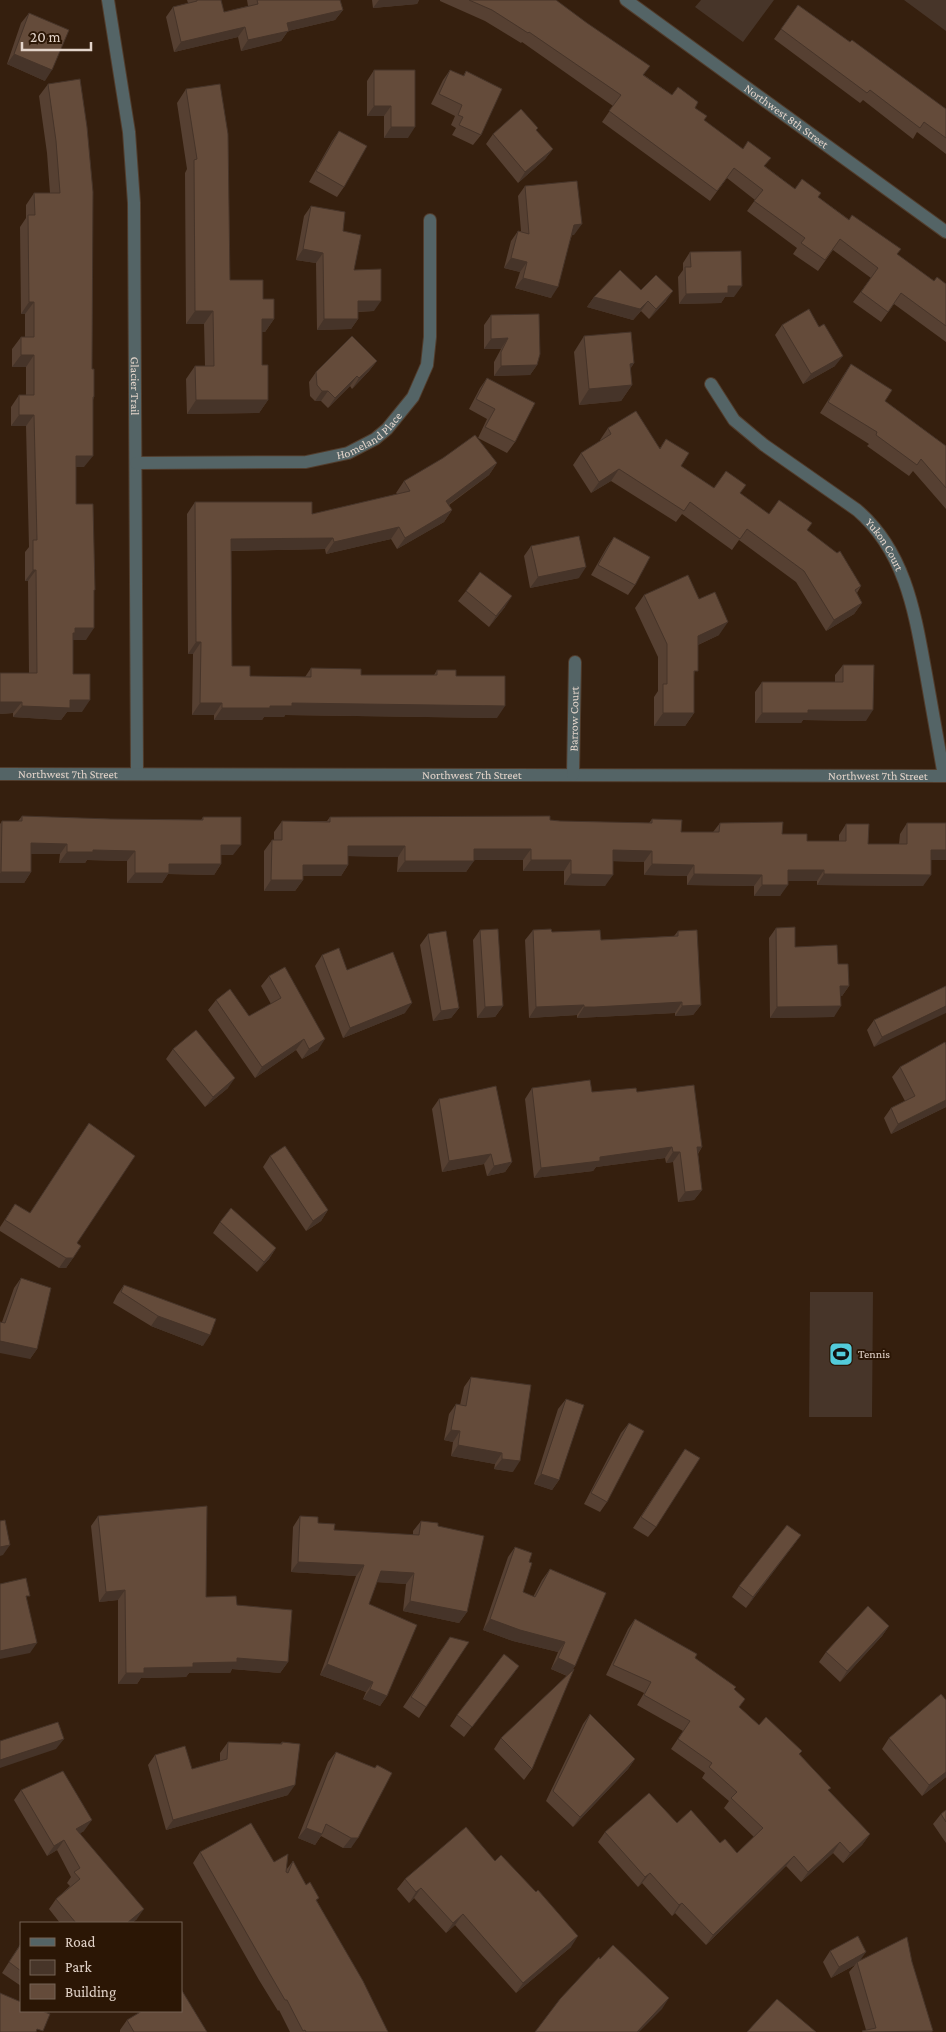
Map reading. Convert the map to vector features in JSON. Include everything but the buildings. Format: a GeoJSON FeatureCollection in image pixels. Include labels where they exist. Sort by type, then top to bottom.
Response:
{"type":"FeatureCollection","features":[{"type":"Feature","properties":{"kind":"street","name":"Glacier Trail"},"geometry":{"type":"LineString","coordinates":[[108,0],[133,167],[137,774]]}},
{"type":"Feature","properties":{"kind":"street","name":"Northwest 8th Street"},"geometry":{"type":"LineString","coordinates":[[626,0],[946,232]]}},
{"type":"Feature","properties":{"kind":"street","name":"Homeland Place"},"geometry":{"type":"LineString","coordinates":[[136,463],[306,462],[348,453],[375,439],[387,429],[410,402],[427,365],[430,337],[430,220]]}},
{"type":"Feature","properties":{"kind":"street","name":"Yukon Court"},"geometry":{"type":"LineString","coordinates":[[711,384],[734,420],[764,445],[858,510],[872,522],[885,540],[904,576],[914,609],[945,776]]}},
{"type":"Feature","properties":{"kind":"street","name":"Barrow Court"},"geometry":{"type":"LineString","coordinates":[[573,775],[575,662]]}},
{"type":"Feature","properties":{"kind":"street","name":"Northwest 7th Street"},"geometry":{"type":"LineString","coordinates":[[0,774],[945,776]]}},
{"type":"Feature","properties":{"kind":"green space"},"geometry":{"type":"Polygon","coordinates":[[[701,0],[774,0],[743,42],[695,7],[701,0]]]}},
{"type":"Feature","properties":{"kind":"green space"},"geometry":{"type":"Polygon","coordinates":[[[904,0],[946,0],[946,31],[904,0]]]}},
{"type":"Feature","properties":{"kind":"green space","name":"Tennis"},"geometry":{"type":"Polygon","coordinates":[[[810,1292],[873,1292],[872,1417],[809,1417],[810,1292]]]}},
{"type":"Feature","properties":{"kind":"place","name":"Tennis"},"geometry":{"type":"Point","coordinates":[841,1354]}}]}
